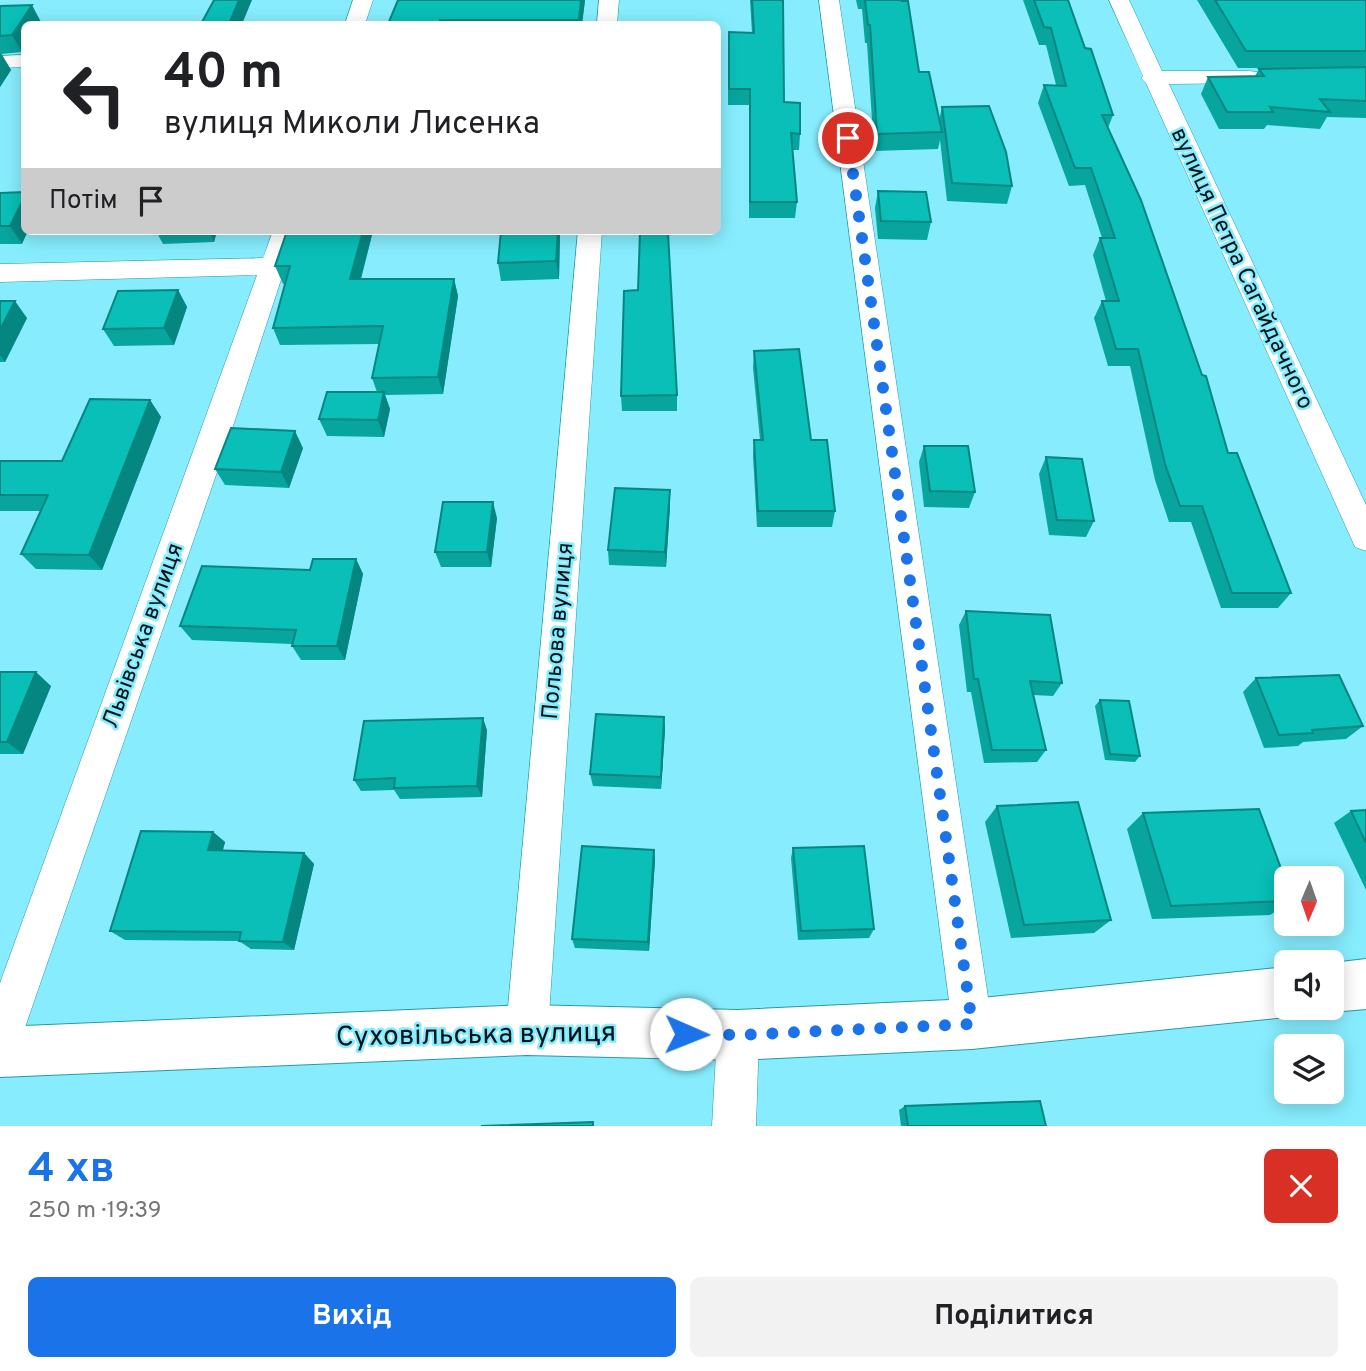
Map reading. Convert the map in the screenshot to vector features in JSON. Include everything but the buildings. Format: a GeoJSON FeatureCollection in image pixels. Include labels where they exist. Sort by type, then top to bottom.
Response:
{"type":"FeatureCollection","features":[{"type":"Feature","properties":{"kind":"street"},"geometry":{"type":"LineString","coordinates":[[356,21],[363,0]]}},
{"type":"Feature","properties":{"kind":"street"},"geometry":{"type":"LineString","coordinates":[[607,21],[609,0]]}},
{"type":"Feature","properties":{"kind":"street"},"geometry":{"type":"LineString","coordinates":[[829,0],[972,1024]]}},
{"type":"Feature","properties":{"kind":"street","name":"вулиця Петра Сагайдачного"},"geometry":{"type":"LineString","coordinates":[[1119,0],[1366,538]]}},
{"type":"Feature","properties":{"kind":"street"},"geometry":{"type":"LineString","coordinates":[[0,62],[21,61]]}},
{"type":"Feature","properties":{"kind":"street"},"geometry":{"type":"LineString","coordinates":[[1153,78],[1273,77]]}},
{"type":"Feature","properties":{"kind":"street","name":"Львівська вулиця"},"geometry":{"type":"LineString","coordinates":[[0,1039],[220,423],[284,235]]}},
{"type":"Feature","properties":{"kind":"street","name":"Польова вулиця"},"geometry":{"type":"LineString","coordinates":[[527,1030],[590,235]]}},
{"type":"Feature","properties":{"kind":"street"},"geometry":{"type":"LineString","coordinates":[[0,273],[273,265]]}},
{"type":"Feature","properties":{"kind":"street"},"geometry":{"type":"LineString","coordinates":[[1344,986],[1366,984]]}},
{"type":"Feature","properties":{"kind":"street","name":"Суховільська вулиця"},"geometry":{"type":"LineString","coordinates":[[0,1052],[527,1030],[738,1035],[972,1024],[1274,993]]}},
{"type":"Feature","properties":{"kind":"street"},"geometry":{"type":"LineString","coordinates":[[734,1126],[738,1035]]}},
{"type":"Feature","properties":{"kind":"route"},"geometry":{"type":"LineString","coordinates":[[686,1034],[738,1035],[972,1024],[848,138]]}}]}
